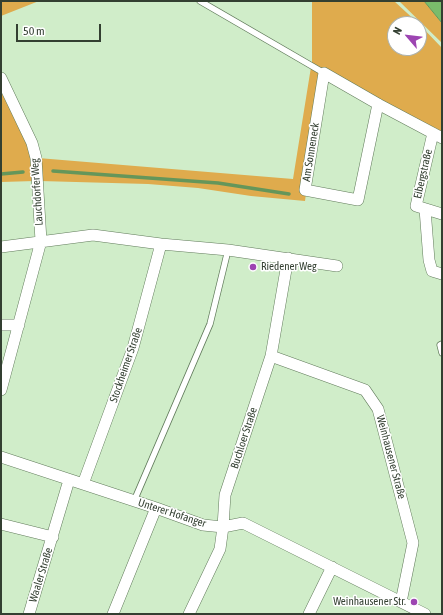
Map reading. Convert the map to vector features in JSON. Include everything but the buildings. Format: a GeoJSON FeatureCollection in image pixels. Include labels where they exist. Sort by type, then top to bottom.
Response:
{"type":"FeatureCollection","features":[{"type":"Feature","properties":{"kind":"street","name":"Am Sonneneck"},"geometry":{"type":"LineString","coordinates":[[324,73],[305,190],[358,200],[378,104]]}},
{"type":"Feature","properties":{"kind":"street"},"geometry":{"type":"LineString","coordinates":[[324,73],[437,136]]}},
{"type":"Feature","properties":{"kind":"street","name":"Lauchdorfer Weg"},"geometry":{"type":"LineString","coordinates":[[1,78],[32,143],[36,158],[41,241],[1,390]]}},
{"type":"Feature","properties":{"kind":"street","name":"Eibergstraße"},"geometry":{"type":"LineString","coordinates":[[437,136],[416,206],[442,214]]}},
{"type":"Feature","properties":{"kind":"street","name":"Eibergstraße"},"geometry":{"type":"LineString","coordinates":[[425,209],[429,260],[432,271],[442,274]]}},
{"type":"Feature","properties":{"kind":"street"},"geometry":{"type":"LineString","coordinates":[[1,247],[92,235],[162,244],[228,250],[337,266]]}},
{"type":"Feature","properties":{"kind":"street","name":"Stockheimer Straße"},"geometry":{"type":"LineString","coordinates":[[83,484],[133,348],[162,244]]}},
{"type":"Feature","properties":{"kind":"street","name":"Buchloer Straße"},"geometry":{"type":"LineString","coordinates":[[189,614],[220,549],[225,495],[271,356],[288,258]]}},
{"type":"Feature","properties":{"kind":"street"},"geometry":{"type":"LineString","coordinates":[[1,325],[19,325]]}},
{"type":"Feature","properties":{"kind":"street","name":"Weinhausener Straße"},"geometry":{"type":"LineString","coordinates":[[271,356],[365,390],[378,409],[413,543],[401,602]]}},
{"type":"Feature","properties":{"kind":"street","name":"Unterer Hofanger"},"geometry":{"type":"LineString","coordinates":[[1,457],[203,525],[223,527],[243,523],[425,614]]}},
{"type":"Feature","properties":{"kind":"street","name":"Waaler Straße"},"geometry":{"type":"LineString","coordinates":[[29,614],[69,480]]}},
{"type":"Feature","properties":{"kind":"street"},"geometry":{"type":"LineString","coordinates":[[113,614],[156,508]]}},
{"type":"Feature","properties":{"kind":"street","name":"Waaler Straße"},"geometry":{"type":"LineString","coordinates":[[1,524],[53,537]]}},
{"type":"Feature","properties":{"kind":"street"},"geometry":{"type":"LineString","coordinates":[[309,614],[332,568]]}},
{"type":"Feature","properties":{"kind":"lane"},"geometry":{"type":"LineString","coordinates":[[200,1],[324,73]]}},
{"type":"Feature","properties":{"kind":"lane"},"geometry":{"type":"LineString","coordinates":[[134,501],[210,324],[228,250]]}},
{"type":"Feature","properties":{"kind":"lane"},"geometry":{"type":"LineString","coordinates":[[442,344],[440,345],[442,353]]}},
{"type":"Feature","properties":{"kind":"shaded area"},"geometry":{"type":"Polygon","coordinates":[[[1,1],[39,1],[1,16],[1,1]]]}},
{"type":"Feature","properties":{"kind":"shaded area"},"geometry":{"type":"Polygon","coordinates":[[[312,1],[394,1],[410,16],[387,16],[387,56],[427,56],[427,32],[442,48],[442,136],[312,63],[312,1]]]}},
{"type":"Feature","properties":{"kind":"shaded area"},"geometry":{"type":"Polygon","coordinates":[[[399,1],[424,1],[442,23],[442,43],[427,28],[427,16],[414,16],[399,1]]]}},
{"type":"Feature","properties":{"kind":"shaded area"},"geometry":{"type":"Polygon","coordinates":[[[424,1],[442,1],[442,23],[424,1]]]}},
{"type":"Feature","properties":{"kind":"shaded area"},"geometry":{"type":"Polygon","coordinates":[[[311,67],[322,73],[305,201],[251,196],[198,188],[148,184],[40,181],[38,158],[293,179],[311,67]]]}},
{"type":"Feature","properties":{"kind":"shaded area"},"geometry":{"type":"Polygon","coordinates":[[[1,83],[30,144],[35,181],[1,182],[1,83]]]}},
{"type":"Feature","properties":{"kind":"waterway"},"geometry":{"type":"LineString","coordinates":[[53,171],[218,183],[289,194]]}},
{"type":"Feature","properties":{"kind":"waterway"},"geometry":{"type":"LineString","coordinates":[[1,174],[23,172]]}},
{"type":"Feature","properties":{"kind":"place","name":"Riedener Weg"},"geometry":{"type":"Point","coordinates":[253,267]}},
{"type":"Feature","properties":{"kind":"place","name":"Weinhausener Str."},"geometry":{"type":"Point","coordinates":[414,602]}}]}
